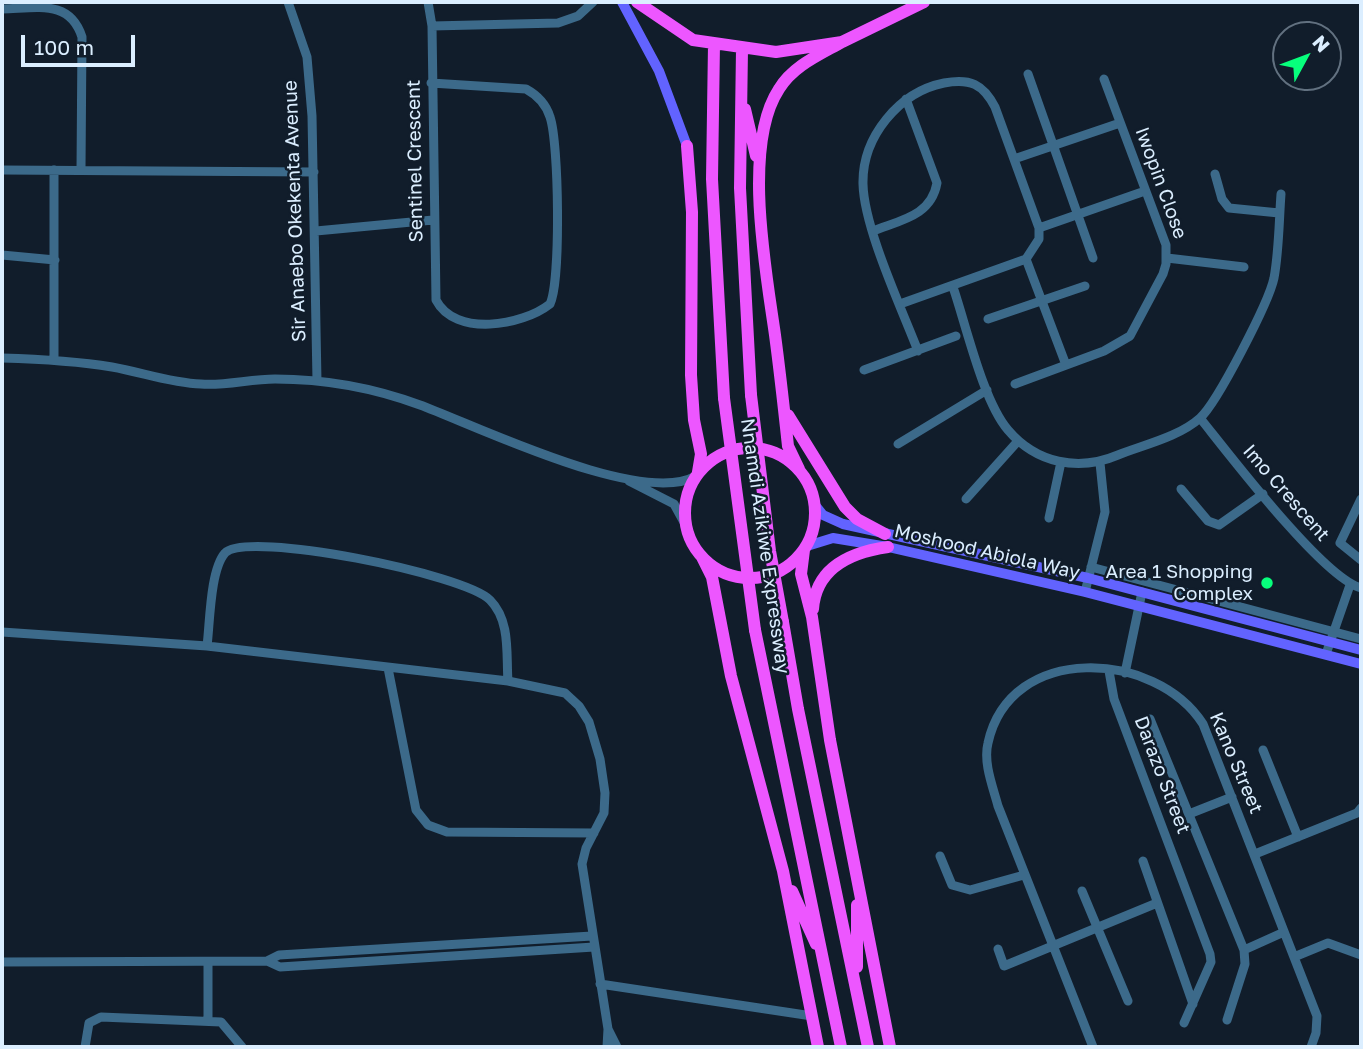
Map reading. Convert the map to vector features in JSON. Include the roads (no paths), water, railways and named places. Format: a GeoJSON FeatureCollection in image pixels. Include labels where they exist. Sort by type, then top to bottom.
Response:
{"type":"FeatureCollection","features":[{"type":"Feature","properties":{"kind":"highway"},"geometry":{"type":"LineString","coordinates":[[637,2],[693,40],[776,52],[842,42]]}},
{"type":"Feature","properties":{"kind":"highway"},"geometry":{"type":"LineString","coordinates":[[760,176],[765,125],[778,90],[790,75],[808,61],[842,42],[924,2]]}},
{"type":"Feature","properties":{"kind":"highway","name":"Nnamdi Azikiwe Expressway"},"geometry":{"type":"LineString","coordinates":[[714,44],[712,179],[724,398],[755,630],[770,711],[827,967],[841,1047]]}},
{"type":"Feature","properties":{"kind":"highway","name":"Nnamdi Azikiwe Expressway"},"geometry":{"type":"LineString","coordinates":[[741,49],[743,281],[751,395],[770,551],[797,709],[868,1047]]}},
{"type":"Feature","properties":{"kind":"highway"},"geometry":{"type":"LineString","coordinates":[[740,85],[760,176]]}},
{"type":"Feature","properties":{"kind":"highway"},"geometry":{"type":"LineString","coordinates":[[687,146],[692,212],[691,374],[694,420],[701,454],[697,474],[688,491],[685,524],[691,542],[712,577],[731,676],[783,871],[818,1047]]}},
{"type":"Feature","properties":{"kind":"highway","name":"Nnamdi Azikiwe Expressway"},"geometry":{"type":"LineString","coordinates":[[760,176],[765,268],[788,446],[799,470]]}},
{"type":"Feature","properties":{"kind":"highway"},"geometry":{"type":"LineString","coordinates":[[783,401],[794,429],[845,507],[864,523],[886,534]]}},
{"type":"Feature","properties":{"kind":"highway"},"geometry":{"type":"LineString","coordinates":[[697,474],[720,454],[748,447],[776,453],[799,470],[807,480],[815,505],[813,533],[806,548],[779,572],[747,579],[715,568],[702,557]]}},
{"type":"Feature","properties":{"kind":"highway"},"geometry":{"type":"LineString","coordinates":[[812,617],[821,583],[837,563],[854,554],[888,547]]}},
{"type":"Feature","properties":{"kind":"highway","name":"Nnamdi Azikiwe Expressway"},"geometry":{"type":"LineString","coordinates":[[806,548],[801,574],[812,617],[830,740],[890,1047]]}},
{"type":"Feature","properties":{"kind":"highway"},"geometry":{"type":"LineString","coordinates":[[783,871],[827,967]]}},
{"type":"Feature","properties":{"kind":"highway"},"geometry":{"type":"LineString","coordinates":[[856,874],[858,996]]}},
{"type":"Feature","properties":{"kind":"main road"},"geometry":{"type":"LineString","coordinates":[[622,2],[659,71],[687,146]]}},
{"type":"Feature","properties":{"kind":"main road","name":"Moshood Abiola Way"},"geometry":{"type":"LineString","coordinates":[[815,505],[836,522],[886,534],[1090,572],[1142,592],[1331,636],[1361,650]]}},
{"type":"Feature","properties":{"kind":"main road","name":"Moshood Abiola Way"},"geometry":{"type":"LineString","coordinates":[[806,548],[833,538],[888,547],[1085,592],[1361,664]]}},
{"type":"Feature","properties":{"kind":"street","name":"Sir Anaebo Okekenta Avenue"},"geometry":{"type":"LineString","coordinates":[[288,2],[307,57],[316,231],[317,381]]}},
{"type":"Feature","properties":{"kind":"street","name":"Sentinel Crescent"},"geometry":{"type":"LineString","coordinates":[[428,2],[432,26],[431,83],[434,293],[447,317],[473,324],[525,318],[550,304],[556,277],[553,139],[547,108],[526,89],[431,83]]}},
{"type":"Feature","properties":{"kind":"street"},"geometry":{"type":"LineString","coordinates":[[432,26],[558,23],[578,16],[593,2]]}},
{"type":"Feature","properties":{"kind":"street"},"geometry":{"type":"LineString","coordinates":[[2,9],[62,4],[72,10],[79,22],[82,37],[81,169]]}},
{"type":"Feature","properties":{"kind":"street"},"geometry":{"type":"LineString","coordinates":[[1027,74],[1093,258]]}},
{"type":"Feature","properties":{"kind":"street","name":"Iwopin Close"},"geometry":{"type":"LineString","coordinates":[[1015,384],[1104,351],[1130,336],[1163,274],[1167,258],[1166,246],[1104,79]]}},
{"type":"Feature","properties":{"kind":"street"},"geometry":{"type":"LineString","coordinates":[[900,304],[1026,259],[1039,239],[1039,228],[995,107],[987,92],[978,84],[968,81],[946,83],[906,99],[882,125],[867,156],[863,183],[873,231],[900,304],[918,351]]}},
{"type":"Feature","properties":{"kind":"street"},"geometry":{"type":"LineString","coordinates":[[873,231],[922,213],[935,193],[937,183],[906,99]]}},
{"type":"Feature","properties":{"kind":"street"},"geometry":{"type":"LineString","coordinates":[[1014,159],[1121,123]]}},
{"type":"Feature","properties":{"kind":"street"},"geometry":{"type":"LineString","coordinates":[[2,170],[314,172]]}},
{"type":"Feature","properties":{"kind":"street"},"geometry":{"type":"LineString","coordinates":[[54,170],[54,360]]}},
{"type":"Feature","properties":{"kind":"street"},"geometry":{"type":"LineString","coordinates":[[1215,174],[1222,199],[1229,208],[1279,213]]}},
{"type":"Feature","properties":{"kind":"street"},"geometry":{"type":"LineString","coordinates":[[1039,228],[1145,191]]}},
{"type":"Feature","properties":{"kind":"street"},"geometry":{"type":"LineString","coordinates":[[953,287],[987,390],[1005,427],[1032,451],[1060,462],[1100,463],[1200,418],[1217,394],[1271,288],[1281,194]]}},
{"type":"Feature","properties":{"kind":"street"},"geometry":{"type":"LineString","coordinates":[[316,231],[433,220]]}},
{"type":"Feature","properties":{"kind":"street"},"geometry":{"type":"LineString","coordinates":[[2,255],[55,260]]}},
{"type":"Feature","properties":{"kind":"street"},"geometry":{"type":"LineString","coordinates":[[1167,258],[1244,267]]}},
{"type":"Feature","properties":{"kind":"street"},"geometry":{"type":"LineString","coordinates":[[1026,259],[1066,365]]}},
{"type":"Feature","properties":{"kind":"street"},"geometry":{"type":"LineString","coordinates":[[988,319],[1085,286]]}},
{"type":"Feature","properties":{"kind":"street"},"geometry":{"type":"LineString","coordinates":[[864,370],[956,337]]}},
{"type":"Feature","properties":{"kind":"street"},"geometry":{"type":"LineString","coordinates":[[2,358],[108,366],[201,384],[274,379],[317,381],[395,397],[502,440],[624,479],[674,504],[685,524]]}},
{"type":"Feature","properties":{"kind":"street"},"geometry":{"type":"LineString","coordinates":[[898,444],[987,390]]}},
{"type":"Feature","properties":{"kind":"street","name":"Imo Crescent"},"geometry":{"type":"LineString","coordinates":[[1200,418],[1318,557],[1350,585],[1361,588]]}},
{"type":"Feature","properties":{"kind":"street"},"geometry":{"type":"LineString","coordinates":[[965,499],[1018,441]]}},
{"type":"Feature","properties":{"kind":"street"},"geometry":{"type":"LineString","coordinates":[[1049,517],[1060,462]]}},
{"type":"Feature","properties":{"kind":"street"},"geometry":{"type":"LineString","coordinates":[[1085,592],[1105,512],[1100,463]]}},
{"type":"Feature","properties":{"kind":"street"},"geometry":{"type":"LineString","coordinates":[[624,479],[672,484],[697,474]]}},
{"type":"Feature","properties":{"kind":"street"},"geometry":{"type":"LineString","coordinates":[[1181,489],[1208,521],[1219,525],[1263,494]]}},
{"type":"Feature","properties":{"kind":"street"},"geometry":{"type":"LineString","coordinates":[[1361,499],[1340,543],[1361,559]]}},
{"type":"Feature","properties":{"kind":"street"},"geometry":{"type":"LineString","coordinates":[[207,646],[217,570],[227,551],[235,547],[256,547],[340,555],[408,568],[482,593],[495,605],[503,621],[508,681]]}},
{"type":"Feature","properties":{"kind":"street"},"geometry":{"type":"LineString","coordinates":[[1090,572],[1331,636],[1361,639]]}},
{"type":"Feature","properties":{"kind":"street"},"geometry":{"type":"LineString","coordinates":[[1326,654],[1350,585]]}},
{"type":"Feature","properties":{"kind":"street"},"geometry":{"type":"LineString","coordinates":[[1125,673],[1142,592]]}},
{"type":"Feature","properties":{"kind":"street"},"geometry":{"type":"LineString","coordinates":[[2,632],[207,646],[508,681],[565,693],[585,713],[600,759],[605,793],[604,813],[582,864],[608,1029],[607,1047]]}},
{"type":"Feature","properties":{"kind":"street"},"geometry":{"type":"LineString","coordinates":[[388,668],[414,805],[428,825],[447,832],[594,833]]}},
{"type":"Feature","properties":{"kind":"street","name":"Kano Street"},"geometry":{"type":"LineString","coordinates":[[1093,1047],[998,806],[988,769],[987,746],[992,730],[1013,696],[1044,674],[1085,668],[1125,673],[1164,688],[1196,713],[1255,854],[1317,1016],[1316,1033],[1311,1047]]}},
{"type":"Feature","properties":{"kind":"street","name":"Darazo Street"},"geometry":{"type":"LineString","coordinates":[[1109,671],[1114,699],[1189,891],[1210,954],[1210,962],[1184,1024]]}},
{"type":"Feature","properties":{"kind":"street"},"geometry":{"type":"LineString","coordinates":[[1150,719],[1244,950],[1245,964],[1227,1020]]}},
{"type":"Feature","properties":{"kind":"street"},"geometry":{"type":"LineString","coordinates":[[1263,750],[1298,837]]}},
{"type":"Feature","properties":{"kind":"street"},"geometry":{"type":"LineString","coordinates":[[1189,814],[1232,797]]}},
{"type":"Feature","properties":{"kind":"street"},"geometry":{"type":"LineString","coordinates":[[1255,854],[1359,811],[1361,823]]}},
{"type":"Feature","properties":{"kind":"street"},"geometry":{"type":"LineString","coordinates":[[940,856],[952,885],[970,890],[1024,875]]}},
{"type":"Feature","properties":{"kind":"street"},"geometry":{"type":"LineString","coordinates":[[1143,861],[1193,1004]]}},
{"type":"Feature","properties":{"kind":"street"},"geometry":{"type":"LineString","coordinates":[[1082,891],[1128,1001]]}},
{"type":"Feature","properties":{"kind":"street"},"geometry":{"type":"LineString","coordinates":[[998,949],[1004,966],[1157,903]]}},
{"type":"Feature","properties":{"kind":"street"},"geometry":{"type":"LineString","coordinates":[[1244,950],[1284,932]]}},
{"type":"Feature","properties":{"kind":"street"},"geometry":{"type":"LineString","coordinates":[[2,962],[267,961],[279,955],[592,936]]}},
{"type":"Feature","properties":{"kind":"street"},"geometry":{"type":"LineString","coordinates":[[1294,957],[1328,943],[1361,955]]}},
{"type":"Feature","properties":{"kind":"street"},"geometry":{"type":"LineString","coordinates":[[267,961],[280,967],[594,947]]}},
{"type":"Feature","properties":{"kind":"street"},"geometry":{"type":"LineString","coordinates":[[345,951],[346,962]]}},
{"type":"Feature","properties":{"kind":"street"},"geometry":{"type":"LineString","coordinates":[[208,962],[208,1020]]}},
{"type":"Feature","properties":{"kind":"street"},"geometry":{"type":"LineString","coordinates":[[600,985],[813,1016]]}},
{"type":"Feature","properties":{"kind":"street"},"geometry":{"type":"LineString","coordinates":[[85,1047],[89,1023],[95,1018],[222,1021],[242,1047]]}},
{"type":"Feature","properties":{"kind":"street"},"geometry":{"type":"LineString","coordinates":[[608,1029],[617,1047]]}},
{"type":"Feature","properties":{"kind":"place","name":"Area 1 Shopping Complex"},"geometry":{"type":"Point","coordinates":[1267,583]}}]}
